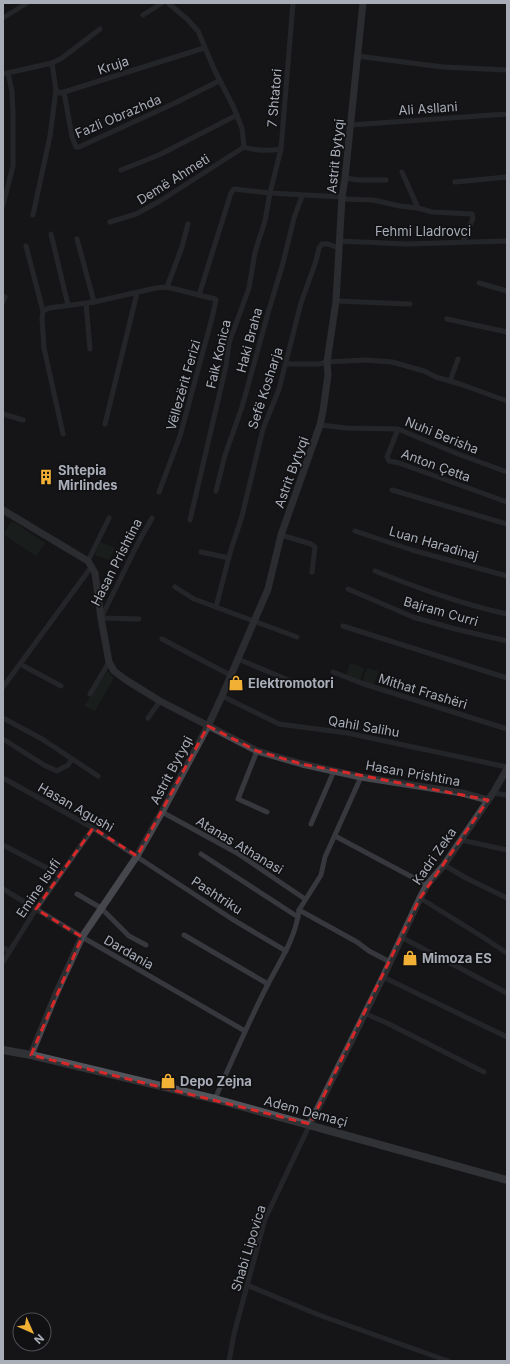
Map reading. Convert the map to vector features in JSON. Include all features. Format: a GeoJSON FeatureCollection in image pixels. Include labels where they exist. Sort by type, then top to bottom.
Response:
{"type":"FeatureCollection","features":[{"type":"Feature","properties":{"kind":"main road","name":"Adem Demaçi"},"geometry":{"type":"LineString","coordinates":[[3,1050],[30,1055],[215,1099],[310,1124],[507,1180]]}},
{"type":"Feature","properties":{"kind":"street"},"geometry":{"type":"LineString","coordinates":[[3,18],[27,3]]}},
{"type":"Feature","properties":{"kind":"street"},"geometry":{"type":"LineString","coordinates":[[143,15],[162,3]]}},
{"type":"Feature","properties":{"kind":"street"},"geometry":{"type":"LineString","coordinates":[[168,3],[187,19],[198,31],[204,48],[242,128],[244,147],[253,150],[270,151],[281,149]]}},
{"type":"Feature","properties":{"kind":"street","name":"7 Shtatori"},"geometry":{"type":"LineString","coordinates":[[270,193],[281,149],[293,3]]}},
{"type":"Feature","properties":{"kind":"street","name":"Astrit Bytyqi"},"geometry":{"type":"LineString","coordinates":[[30,1055],[82,937],[137,856],[208,726],[222,696],[268,589],[281,535],[320,425],[328,375],[327,362],[336,301],[342,198],[346,178],[363,3]]}},
{"type":"Feature","properties":{"kind":"street"},"geometry":{"type":"LineString","coordinates":[[3,205],[13,166],[12,91],[5,73],[52,62],[62,58],[100,29]]}},
{"type":"Feature","properties":{"kind":"street","name":"Kruja"},"geometry":{"type":"LineString","coordinates":[[64,92],[204,48]]}},
{"type":"Feature","properties":{"kind":"street"},"geometry":{"type":"LineString","coordinates":[[357,56],[443,67],[507,70]]}},
{"type":"Feature","properties":{"kind":"street"},"geometry":{"type":"LineString","coordinates":[[33,215],[50,136],[56,90],[52,62]]}},
{"type":"Feature","properties":{"kind":"street","name":"Fazli Obrazhda"},"geometry":{"type":"LineString","coordinates":[[64,92],[72,137],[76,147],[79,147],[219,81]]}},
{"type":"Feature","properties":{"kind":"street"},"geometry":{"type":"LineString","coordinates":[[56,90],[60,93],[64,92]]}},
{"type":"Feature","properties":{"kind":"street","name":"Ali Asllani"},"geometry":{"type":"LineString","coordinates":[[351,125],[507,114]]}},
{"type":"Feature","properties":{"kind":"street"},"geometry":{"type":"LineString","coordinates":[[121,170],[159,155],[236,115]]}},
{"type":"Feature","properties":{"kind":"street","name":"Demë Ahmeti"},"geometry":{"type":"LineString","coordinates":[[110,222],[136,214],[154,204],[244,147]]}},
{"type":"Feature","properties":{"kind":"street"},"geometry":{"type":"LineString","coordinates":[[402,172],[418,208]]}},
{"type":"Feature","properties":{"kind":"street"},"geometry":{"type":"LineString","coordinates":[[455,182],[507,177]]}},
{"type":"Feature","properties":{"kind":"street"},"geometry":{"type":"LineString","coordinates":[[346,178],[359,180],[386,180]]}},
{"type":"Feature","properties":{"kind":"street"},"geometry":{"type":"LineString","coordinates":[[43,311],[49,308],[94,302],[156,288],[168,288],[199,295],[231,193],[234,189],[302,196],[373,200],[432,212],[472,214],[473,218],[463,242]]}},
{"type":"Feature","properties":{"kind":"street","name":"Faik Konica"},"geometry":{"type":"LineString","coordinates":[[190,520],[226,366],[229,343],[249,288],[255,252],[265,221],[270,193]]}},
{"type":"Feature","properties":{"kind":"street","name":"Haki Braha"},"geometry":{"type":"LineString","coordinates":[[216,491],[225,455],[242,407],[283,263],[294,218],[302,196]]}},
{"type":"Feature","properties":{"kind":"street"},"geometry":{"type":"LineString","coordinates":[[168,288],[188,224]]}},
{"type":"Feature","properties":{"kind":"street"},"geometry":{"type":"LineString","coordinates":[[51,234],[68,305]]}},
{"type":"Feature","properties":{"kind":"street"},"geometry":{"type":"LineString","coordinates":[[77,239],[94,302]]}},
{"type":"Feature","properties":{"kind":"street","name":"Fehmi Lladrovci"},"geometry":{"type":"LineString","coordinates":[[339,245],[507,241]]}},
{"type":"Feature","properties":{"kind":"street","name":"Sefë Kosharja"},"geometry":{"type":"LineString","coordinates":[[216,607],[228,558],[242,516],[263,429],[279,389],[286,364],[300,303],[316,261],[319,248],[322,244],[339,245]]}},
{"type":"Feature","properties":{"kind":"street"},"geometry":{"type":"LineString","coordinates":[[26,246],[43,311],[44,348],[63,434]]}},
{"type":"Feature","properties":{"kind":"street"},"geometry":{"type":"LineString","coordinates":[[479,283],[507,291]]}},
{"type":"Feature","properties":{"kind":"street"},"geometry":{"type":"LineString","coordinates":[[105,424],[137,293]]}},
{"type":"Feature","properties":{"kind":"street","name":"Vëllezërit Ferizi"},"geometry":{"type":"LineString","coordinates":[[159,492],[180,436],[186,410],[201,364],[216,300],[199,295]]}},
{"type":"Feature","properties":{"kind":"street"},"geometry":{"type":"LineString","coordinates":[[3,296],[3,302]]}},
{"type":"Feature","properties":{"kind":"street"},"geometry":{"type":"LineString","coordinates":[[336,301],[410,304]]}},
{"type":"Feature","properties":{"kind":"street"},"geometry":{"type":"LineString","coordinates":[[86,303],[90,349]]}},
{"type":"Feature","properties":{"kind":"street"},"geometry":{"type":"LineString","coordinates":[[447,319],[507,332]]}},
{"type":"Feature","properties":{"kind":"street"},"geometry":{"type":"LineString","coordinates":[[450,381],[458,359]]}},
{"type":"Feature","properties":{"kind":"street"},"geometry":{"type":"LineString","coordinates":[[286,364],[320,364],[327,362],[366,360],[392,362],[424,371],[436,377],[507,401]]}},
{"type":"Feature","properties":{"kind":"street"},"geometry":{"type":"LineString","coordinates":[[3,414],[23,420]]}},
{"type":"Feature","properties":{"kind":"street","name":"Nuhi Berisha"},"geometry":{"type":"LineString","coordinates":[[320,425],[346,428],[398,429],[458,454],[507,472]]}},
{"type":"Feature","properties":{"kind":"street","name":"Anton Çetta"},"geometry":{"type":"LineString","coordinates":[[398,429],[387,457],[390,461],[507,502]]}},
{"type":"Feature","properties":{"kind":"street"},"geometry":{"type":"LineString","coordinates":[[392,490],[507,524]]}},
{"type":"Feature","properties":{"kind":"street","name":"Hasan Prishtina"},"geometry":{"type":"LineString","coordinates":[[3,510],[90,563],[95,573],[109,662],[114,671],[160,701],[257,751],[302,764],[361,777],[462,793],[488,800]]}},
{"type":"Feature","properties":{"kind":"street","name":"Hasan Prishtina"},"geometry":{"type":"LineString","coordinates":[[90,563],[109,518]]}},
{"type":"Feature","properties":{"kind":"street","name":"Hasan Prishtina"},"geometry":{"type":"LineString","coordinates":[[101,618],[152,518]]}},
{"type":"Feature","properties":{"kind":"street","name":"Luan Haradinaj"},"geometry":{"type":"LineString","coordinates":[[355,530],[412,550],[507,576]]}},
{"type":"Feature","properties":{"kind":"street"},"geometry":{"type":"LineString","coordinates":[[281,535],[311,544],[315,547],[312,572]]}},
{"type":"Feature","properties":{"kind":"street"},"geometry":{"type":"LineString","coordinates":[[201,552],[228,558]]}},
{"type":"Feature","properties":{"kind":"street"},"geometry":{"type":"LineString","coordinates":[[3,687],[90,563]]}},
{"type":"Feature","properties":{"kind":"street"},"geometry":{"type":"LineString","coordinates":[[375,571],[479,608],[507,614]]}},
{"type":"Feature","properties":{"kind":"street"},"geometry":{"type":"LineString","coordinates":[[175,587],[194,599],[297,637]]}},
{"type":"Feature","properties":{"kind":"street","name":"Bajram Curri"},"geometry":{"type":"LineString","coordinates":[[348,589],[412,617],[507,641]]}},
{"type":"Feature","properties":{"kind":"street","name":"Hasan Prishtina"},"geometry":{"type":"LineString","coordinates":[[101,618],[139,619]]}},
{"type":"Feature","properties":{"kind":"street"},"geometry":{"type":"LineString","coordinates":[[343,626],[507,678]]}},
{"type":"Feature","properties":{"kind":"street"},"geometry":{"type":"LineString","coordinates":[[162,639],[230,675]]}},
{"type":"Feature","properties":{"kind":"street"},"geometry":{"type":"LineString","coordinates":[[238,659],[293,682]]}},
{"type":"Feature","properties":{"kind":"street"},"geometry":{"type":"LineString","coordinates":[[90,694],[109,662]]}},
{"type":"Feature","properties":{"kind":"street"},"geometry":{"type":"LineString","coordinates":[[20,664],[61,686]]}},
{"type":"Feature","properties":{"kind":"street","name":"Mithat Frashëri"},"geometry":{"type":"LineString","coordinates":[[333,672],[364,684],[507,729]]}},
{"type":"Feature","properties":{"kind":"street","name":"Qahil Salihu"},"geometry":{"type":"LineString","coordinates":[[222,696],[279,724],[347,732],[507,768]]}},
{"type":"Feature","properties":{"kind":"street"},"geometry":{"type":"LineString","coordinates":[[148,718],[160,701]]}},
{"type":"Feature","properties":{"kind":"street"},"geometry":{"type":"LineString","coordinates":[[3,718],[42,739],[98,776]]}},
{"type":"Feature","properties":{"kind":"street"},"geometry":{"type":"LineString","coordinates":[[3,739],[44,765],[57,771],[68,765],[72,759]]}},
{"type":"Feature","properties":{"kind":"street"},"geometry":{"type":"LineString","coordinates":[[257,751],[238,799],[266,812]]}},
{"type":"Feature","properties":{"kind":"street","name":"Kadri Zeka"},"geometry":{"type":"LineString","coordinates":[[310,1124],[427,885],[461,840],[493,793],[507,768]]}},
{"type":"Feature","properties":{"kind":"street"},"geometry":{"type":"LineString","coordinates":[[311,824],[334,771]]}},
{"type":"Feature","properties":{"kind":"street"},"geometry":{"type":"LineString","coordinates":[[215,1099],[245,1031],[286,951],[299,910],[321,875],[326,856],[361,777]]}},
{"type":"Feature","properties":{"kind":"street","name":"Hasan Agushi"},"geometry":{"type":"LineString","coordinates":[[3,778],[93,828],[137,856]]}},
{"type":"Feature","properties":{"kind":"street"},"geometry":{"type":"LineString","coordinates":[[493,793],[507,795]]}},
{"type":"Feature","properties":{"kind":"street","name":"Atanas Athanasi"},"geometry":{"type":"LineString","coordinates":[[162,812],[237,853],[305,899]]}},
{"type":"Feature","properties":{"kind":"street","name":"Emine Isufi"},"geometry":{"type":"LineString","coordinates":[[3,962],[36,909],[93,828]]}},
{"type":"Feature","properties":{"kind":"street"},"geometry":{"type":"LineString","coordinates":[[335,836],[427,885]]}},
{"type":"Feature","properties":{"kind":"street"},"geometry":{"type":"LineString","coordinates":[[461,840],[507,850]]}},
{"type":"Feature","properties":{"kind":"street"},"geometry":{"type":"LineString","coordinates":[[3,845],[60,875]]}},
{"type":"Feature","properties":{"kind":"street"},"geometry":{"type":"LineString","coordinates":[[201,854],[298,917]]}},
{"type":"Feature","properties":{"kind":"street","name":"Pashtriku"},"geometry":{"type":"LineString","coordinates":[[137,856],[232,919],[286,951]]}},
{"type":"Feature","properties":{"kind":"street"},"geometry":{"type":"LineString","coordinates":[[444,864],[466,878],[507,898]]}},
{"type":"Feature","properties":{"kind":"street","name":"Dardania"},"geometry":{"type":"LineString","coordinates":[[3,889],[82,937],[245,1031]]}},
{"type":"Feature","properties":{"kind":"street"},"geometry":{"type":"LineString","coordinates":[[76,894],[101,908],[129,936],[146,945]]}},
{"type":"Feature","properties":{"kind":"street"},"geometry":{"type":"LineString","coordinates":[[420,898],[507,953]]}},
{"type":"Feature","properties":{"kind":"street"},"geometry":{"type":"LineString","coordinates":[[299,910],[390,962]]}},
{"type":"Feature","properties":{"kind":"street"},"geometry":{"type":"LineString","coordinates":[[184,935],[268,984]]}},
{"type":"Feature","properties":{"kind":"street"},"geometry":{"type":"LineString","coordinates":[[402,937],[507,993]]}},
{"type":"Feature","properties":{"kind":"street"},"geometry":{"type":"LineString","coordinates":[[3,948],[10,951]]}},
{"type":"Feature","properties":{"kind":"street"},"geometry":{"type":"LineString","coordinates":[[383,977],[507,1037]]}},
{"type":"Feature","properties":{"kind":"street"},"geometry":{"type":"LineString","coordinates":[[364,1013],[390,1024],[484,1072]]}},
{"type":"Feature","properties":{"kind":"street","name":"Shabi Lipovica"},"geometry":{"type":"LineString","coordinates":[[229,1361],[234,1334],[265,1219],[310,1124]]}},
{"type":"Feature","properties":{"kind":"street"},"geometry":{"type":"LineString","coordinates":[[247,1285],[319,1315],[448,1361]]}},
{"type":"Feature","properties":{"kind":"highlighted area"},"geometry":{"type":"Polygon","coordinates":[[[208,726],[257,751],[302,764],[488,800],[420,898],[310,1124],[31,1055],[82,937],[36,909],[93,828],[137,856],[208,726]]]}},
{"type":"Feature","properties":{"kind":"shaded area"},"geometry":{"type":"Polygon","coordinates":[[[12,521],[45,543],[36,556],[3,534],[12,521]]]}},
{"type":"Feature","properties":{"kind":"shaded area"},"geometry":{"type":"Polygon","coordinates":[[[100,542],[115,548],[109,560],[95,555],[100,542]]]}},
{"type":"Feature","properties":{"kind":"shaded area"},"geometry":{"type":"Polygon","coordinates":[[[350,663],[364,668],[359,684],[345,679],[350,663]]]}},
{"type":"Feature","properties":{"kind":"shaded area"},"geometry":{"type":"Polygon","coordinates":[[[367,668],[379,671],[372,689],[361,686],[367,668]]]}},
{"type":"Feature","properties":{"kind":"shaded area"},"geometry":{"type":"Polygon","coordinates":[[[107,671],[114,678],[95,711],[84,706],[107,671]]]}},
{"type":"Feature","properties":{"kind":"place","name":"Shtepia Mirlindes"},"geometry":{"type":"Point","coordinates":[46,477]}},
{"type":"Feature","properties":{"kind":"place","name":"Elektromotori"},"geometry":{"type":"Point","coordinates":[236,683]}},
{"type":"Feature","properties":{"kind":"place","name":"Mimoza ES"},"geometry":{"type":"Point","coordinates":[410,958]}},
{"type":"Feature","properties":{"kind":"place","name":"Depo Zejna"},"geometry":{"type":"Point","coordinates":[168,1081]}}]}
